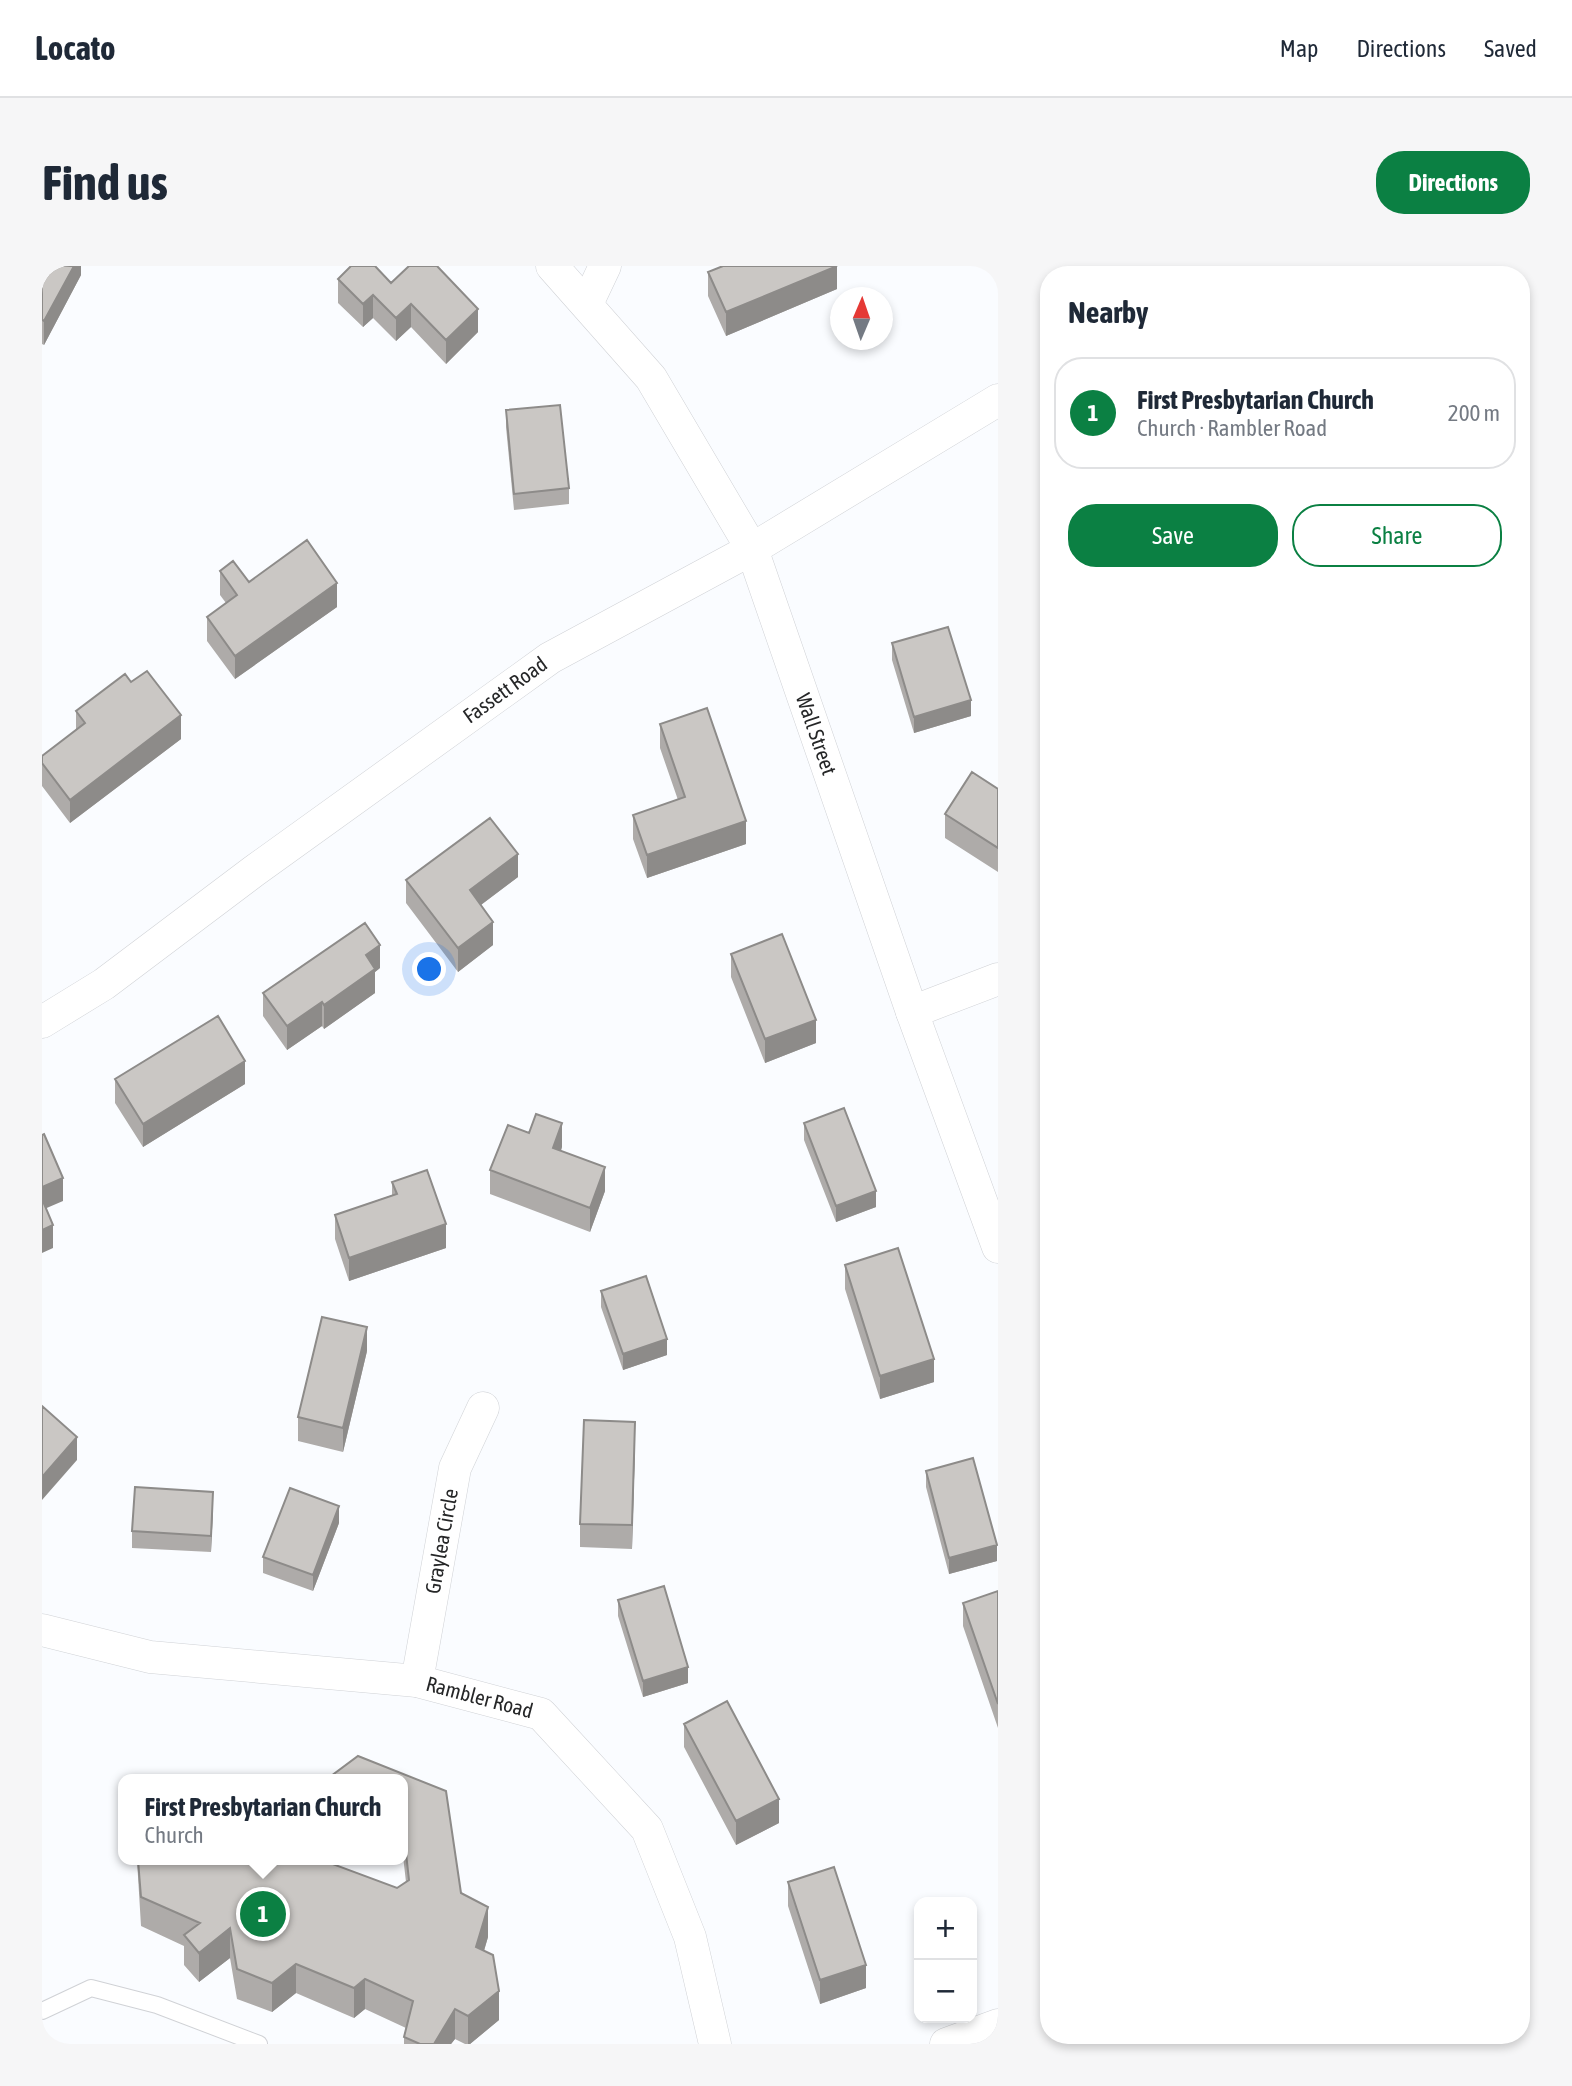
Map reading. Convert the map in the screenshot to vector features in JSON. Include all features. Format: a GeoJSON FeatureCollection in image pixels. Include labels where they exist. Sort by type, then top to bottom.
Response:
{"type":"FeatureCollection","features":[{"type":"Feature","properties":{"kind":"street","name":"Wall Street"},"geometry":{"type":"LineString","coordinates":[[552,266],[651,378],[752,549],[912,1012],[998,1247]]}},
{"type":"Feature","properties":{"kind":"street"},"geometry":{"type":"LineString","coordinates":[[587,304],[605,266]]}},
{"type":"Feature","properties":{"kind":"street","name":"Fassett Road"},"geometry":{"type":"LineString","coordinates":[[42,1022],[104,984],[254,871],[550,659],[752,549],[998,400]]}},
{"type":"Feature","properties":{"kind":"street"},"geometry":{"type":"LineString","coordinates":[[912,1012],[998,979]]}},
{"type":"Feature","properties":{"kind":"street","name":"Graylea Circle"},"geometry":{"type":"LineString","coordinates":[[417,1681],[454,1468],[483,1408]]}},
{"type":"Feature","properties":{"kind":"street","name":"Rambler Road"},"geometry":{"type":"LineString","coordinates":[[42,1630],[150,1657],[417,1681],[541,1714],[647,1829],[690,1937],[715,2044]]}},
{"type":"Feature","properties":{"kind":"street"},"geometry":{"type":"LineString","coordinates":[[946,2044],[998,2025]]}},
{"type":"Feature","properties":{"kind":"lane"},"geometry":{"type":"LineString","coordinates":[[42,2011],[91,1988],[157,2005],[259,2044]]}},
{"type":"Feature","properties":{"kind":"building"},"geometry":{"type":"Polygon","coordinates":[[[42,266],[74,266],[44,321],[42,320],[42,266]]]}},
{"type":"Feature","properties":{"kind":"building"},"geometry":{"type":"Polygon","coordinates":[[[351,266],[375,266],[391,283],[409,266],[437,266],[478,309],[446,340],[411,304],[396,318],[373,295],[363,304],[338,279],[351,266]]]}},
{"type":"Feature","properties":{"kind":"building"},"geometry":{"type":"Polygon","coordinates":[[[723,266],[837,266],[726,312],[708,272],[723,266]]]}},
{"type":"Feature","properties":{"kind":"building"},"geometry":{"type":"Polygon","coordinates":[[[560,405],[569,488],[514,494],[506,410],[560,405]]]}},
{"type":"Feature","properties":{"kind":"building"},"geometry":{"type":"Polygon","coordinates":[[[307,540],[337,583],[235,656],[207,617],[237,595],[220,571],[233,561],[249,582],[307,540]]]}},
{"type":"Feature","properties":{"kind":"building"},"geometry":{"type":"Polygon","coordinates":[[[948,627],[971,700],[914,717],[892,643],[948,627]]]}},
{"type":"Feature","properties":{"kind":"building"},"geometry":{"type":"Polygon","coordinates":[[[147,671],[181,715],[70,800],[42,763],[42,756],[85,723],[76,711],[125,674],[131,682],[147,671]]]}},
{"type":"Feature","properties":{"kind":"building"},"geometry":{"type":"Polygon","coordinates":[[[707,708],[746,821],[647,855],[633,815],[685,797],[660,724],[707,708]]]}},
{"type":"Feature","properties":{"kind":"building"},"geometry":{"type":"Polygon","coordinates":[[[972,772],[998,789],[998,848],[945,814],[972,772]]]}},
{"type":"Feature","properties":{"kind":"building"},"geometry":{"type":"Polygon","coordinates":[[[490,818],[518,854],[470,890],[493,922],[458,948],[406,880],[490,818]]]}},
{"type":"Feature","properties":{"kind":"building"},"geometry":{"type":"Polygon","coordinates":[[[365,923],[380,945],[366,955],[375,969],[324,1005],[322,1002],[287,1026],[263,993],[365,923]]]}},
{"type":"Feature","properties":{"kind":"building"},"geometry":{"type":"Polygon","coordinates":[[[782,934],[816,1020],[765,1039],[731,954],[782,934]]]}},
{"type":"Feature","properties":{"kind":"building"},"geometry":{"type":"Polygon","coordinates":[[[218,1016],[245,1061],[143,1124],[115,1079],[218,1016]]]}},
{"type":"Feature","properties":{"kind":"building"},"geometry":{"type":"Polygon","coordinates":[[[844,1108],[876,1191],[836,1206],[804,1123],[844,1108]]]}},
{"type":"Feature","properties":{"kind":"building"},"geometry":{"type":"Polygon","coordinates":[[[536,1114],[562,1123],[553,1148],[605,1167],[590,1208],[490,1170],[508,1125],[529,1133],[536,1114]]]}},
{"type":"Feature","properties":{"kind":"building"},"geometry":{"type":"Polygon","coordinates":[[[44,1134],[63,1178],[42,1187],[42,1135],[44,1134]]]}},
{"type":"Feature","properties":{"kind":"building"},"geometry":{"type":"Polygon","coordinates":[[[427,1170],[446,1224],[349,1258],[335,1215],[397,1194],[392,1182],[427,1170]]]}},
{"type":"Feature","properties":{"kind":"building"},"geometry":{"type":"Polygon","coordinates":[[[42,1199],[53,1225],[42,1230],[42,1199]]]}},
{"type":"Feature","properties":{"kind":"building"},"geometry":{"type":"Polygon","coordinates":[[[898,1248],[934,1359],[880,1376],[845,1265],[898,1248]]]}},
{"type":"Feature","properties":{"kind":"building"},"geometry":{"type":"Polygon","coordinates":[[[646,1276],[667,1339],[623,1354],[601,1291],[646,1276]]]}},
{"type":"Feature","properties":{"kind":"building"},"geometry":{"type":"Polygon","coordinates":[[[322,1317],[367,1327],[343,1428],[298,1417],[322,1317]]]}},
{"type":"Feature","properties":{"kind":"building"},"geometry":{"type":"Polygon","coordinates":[[[42,1406],[77,1437],[42,1477],[42,1406]]]}},
{"type":"Feature","properties":{"kind":"building"},"geometry":{"type":"Polygon","coordinates":[[[584,1420],[635,1422],[632,1525],[580,1524],[584,1420]]]}},
{"type":"Feature","properties":{"kind":"building"},"geometry":{"type":"Polygon","coordinates":[[[973,1458],[997,1545],[949,1558],[926,1471],[973,1458]]]}},
{"type":"Feature","properties":{"kind":"building"},"geometry":{"type":"Polygon","coordinates":[[[135,1487],[213,1492],[211,1536],[132,1531],[135,1487]]]}},
{"type":"Feature","properties":{"kind":"building"},"geometry":{"type":"Polygon","coordinates":[[[290,1488],[339,1506],[313,1575],[263,1557],[290,1488]]]}},
{"type":"Feature","properties":{"kind":"building"},"geometry":{"type":"Polygon","coordinates":[[[664,1586],[688,1667],[643,1681],[618,1600],[664,1586]]]}},
{"type":"Feature","properties":{"kind":"building"},"geometry":{"type":"Polygon","coordinates":[[[998,1591],[998,1704],[963,1603],[998,1591]]]}},
{"type":"Feature","properties":{"kind":"building"},"geometry":{"type":"Polygon","coordinates":[[[727,1701],[779,1799],[736,1821],[684,1724],[727,1701]]]}},
{"type":"Feature","properties":{"kind":"building"},"geometry":{"type":"Polygon","coordinates":[[[358,1756],[403,1774],[334,1774],[358,1756]]]}},
{"type":"Feature","properties":{"kind":"building"},"geometry":{"type":"Polygon","coordinates":[[[408,1776],[446,1791],[461,1893],[488,1907],[476,1947],[493,1955],[499,1991],[468,2016],[455,2009],[434,2044],[420,2044],[404,2037],[413,2001],[365,1979],[354,1988],[296,1964],[272,1983],[237,1969],[230,1928],[199,1953],[184,1935],[200,1923],[141,1897],[138,1865],[335,1865],[397,1888],[409,1880],[408,1776]]]}},
{"type":"Feature","properties":{"kind":"building"},"geometry":{"type":"Polygon","coordinates":[[[834,1867],[866,1965],[820,1980],[788,1882],[834,1867]]]}},
{"type":"Feature","properties":{"kind":"place","name":"First Presbytarian Church"},"geometry":{"type":"Point","coordinates":[263,1914]}}]}
